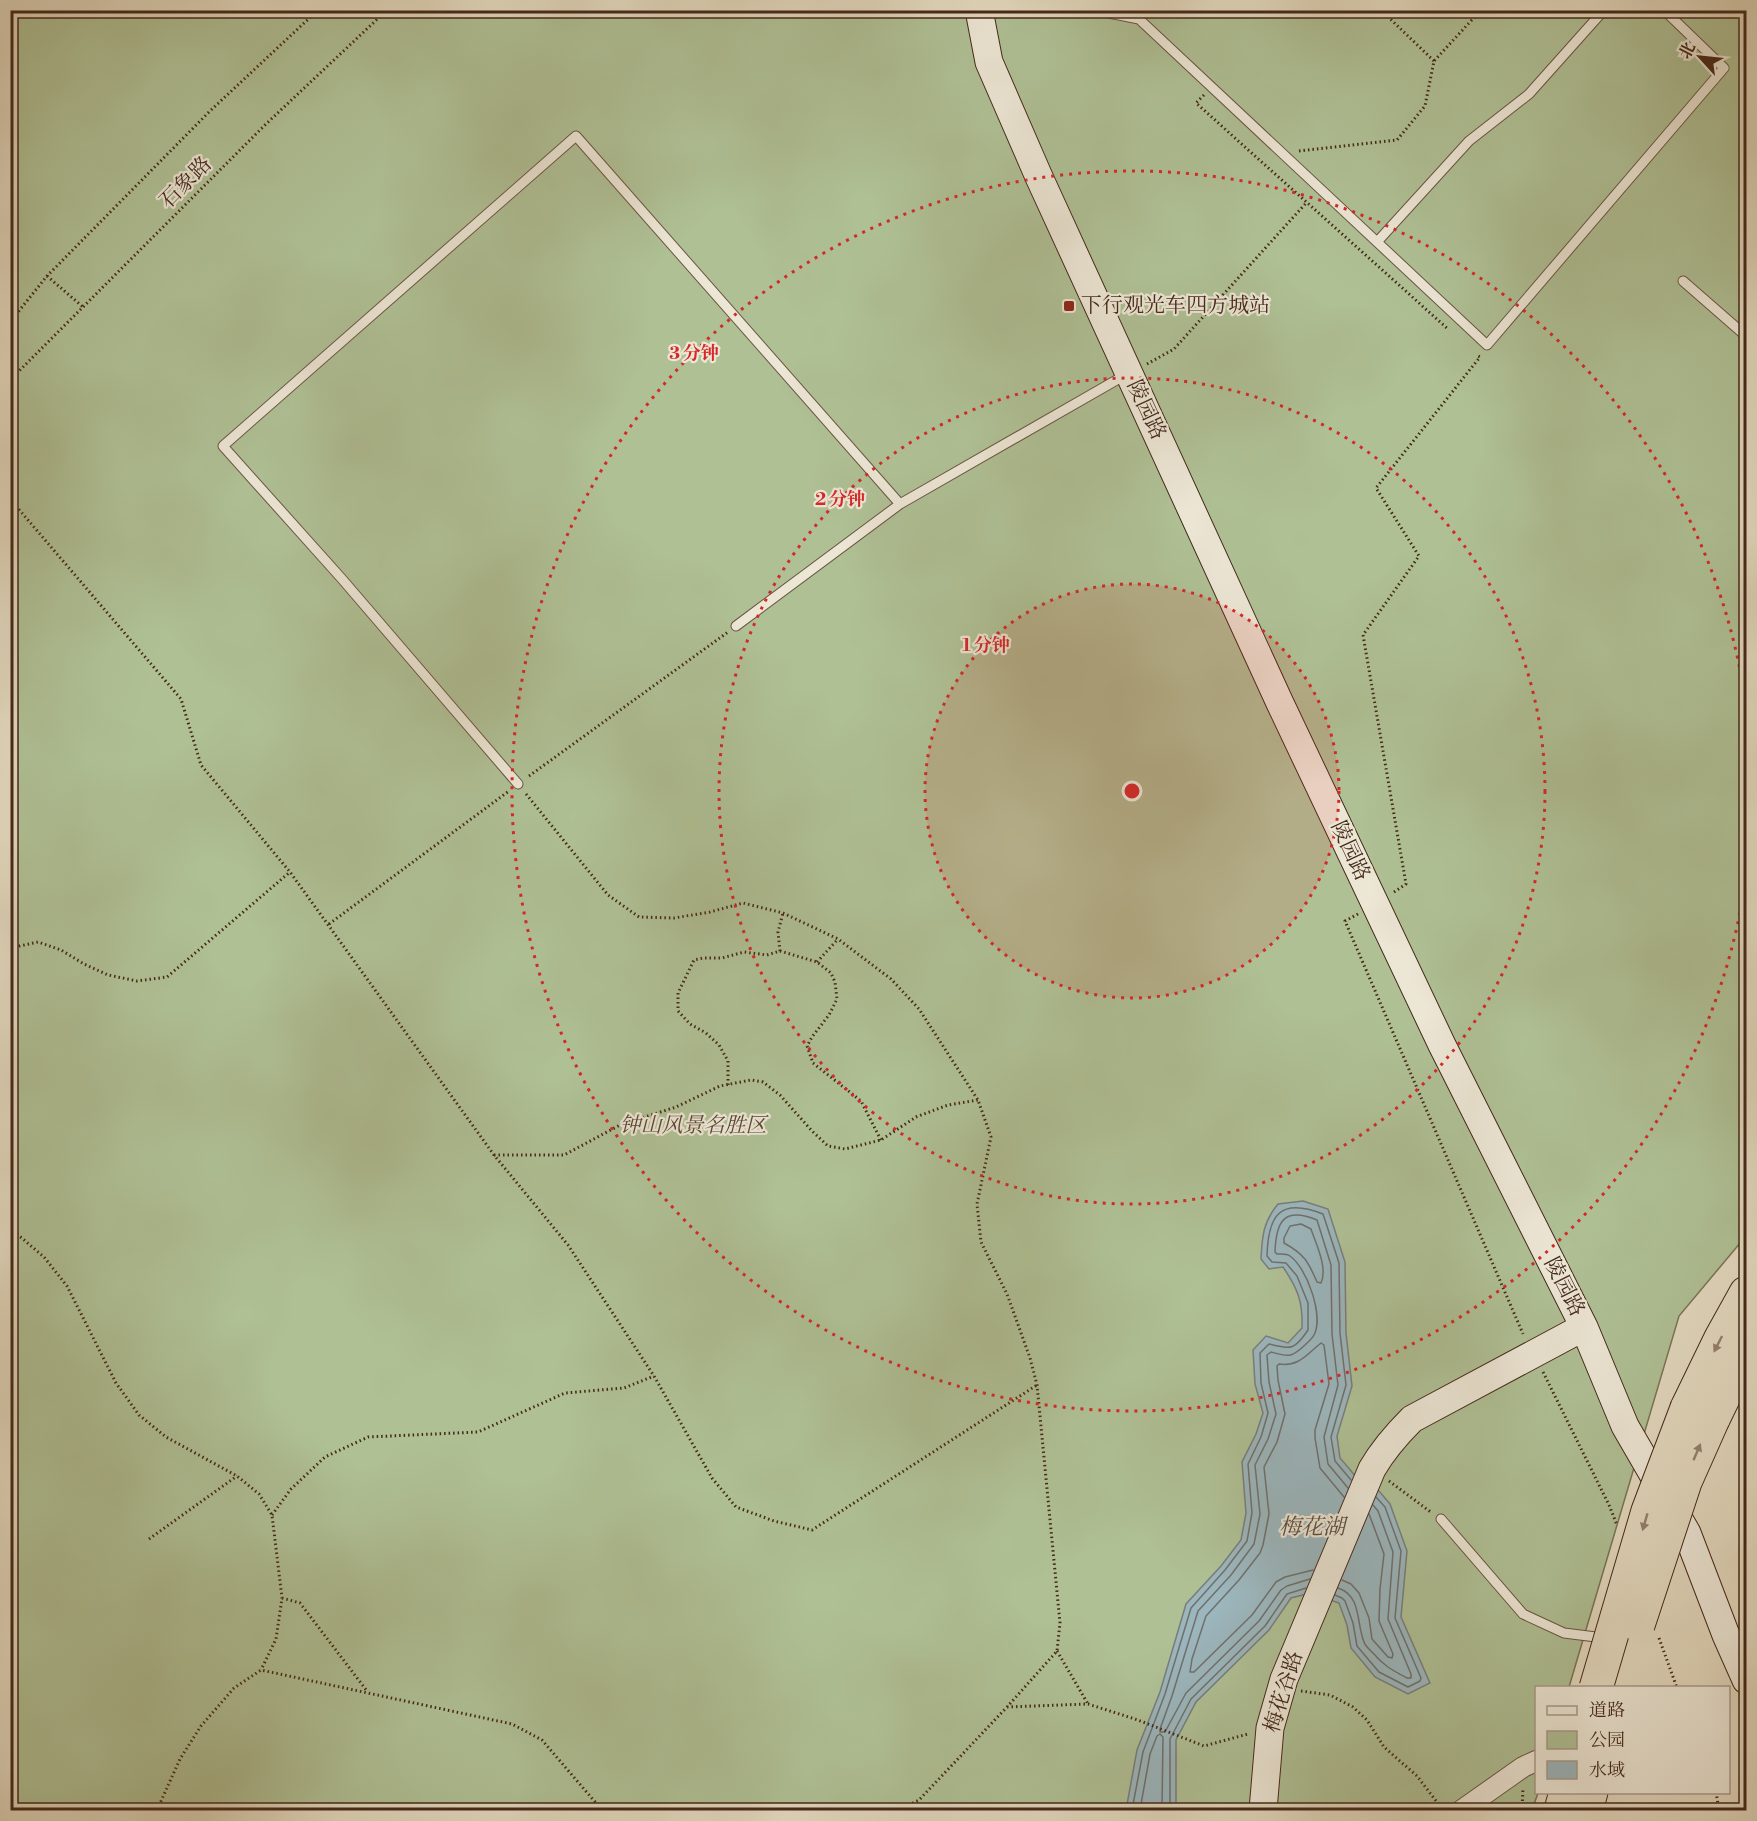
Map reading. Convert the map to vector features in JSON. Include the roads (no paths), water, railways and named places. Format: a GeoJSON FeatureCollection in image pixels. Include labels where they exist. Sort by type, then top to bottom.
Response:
{"type":"FeatureCollection","features":[{"type":"Feature","properties":{"kind":"highway"},"geometry":{"type":"LineString","coordinates":[[1621,1686],[1671,1520],[1699,1446],[1700,1414],[1721,1338],[1746,1293]]}},
{"type":"Feature","properties":{"kind":"highway"},"geometry":{"type":"LineString","coordinates":[[1597,1686],[1648,1511],[1700,1414],[1746,1351]]}},
{"type":"Feature","properties":{"kind":"highway"},"geometry":{"type":"LineString","coordinates":[[1561,1810],[1565,1794]]}},
{"type":"Feature","properties":{"kind":"highway"},"geometry":{"type":"LineString","coordinates":[[1586,1810],[1590,1794]]}},
{"type":"Feature","properties":{"kind":"street","name":"陵园路"},"geometry":{"type":"LineString","coordinates":[[979,10],[989,62],[1039,177],[1275,691],[1442,1046],[1584,1327],[1625,1426],[1687,1533],[1746,1680]]}},
{"type":"Feature","properties":{"kind":"street","name":"梅花谷路"},"geometry":{"type":"LineString","coordinates":[[1263,1810],[1270,1728],[1284,1679],[1311,1612],[1381,1475],[1388,1444],[1412,1419],[1584,1327]]}},
{"type":"Feature","properties":{"kind":"street"},"geometry":{"type":"LineString","coordinates":[[1597,1686],[1633,1569],[1687,1533]]}},
{"type":"Feature","properties":{"kind":"street"},"geometry":{"type":"LineString","coordinates":[[1461,1810],[1523,1767],[1535,1761]]}},
{"type":"Feature","properties":{"kind":"lane"},"geometry":{"type":"LineString","coordinates":[[1094,10],[1138,19],[1487,345],[1724,68],[1664,10]]}},
{"type":"Feature","properties":{"kind":"lane"},"geometry":{"type":"LineString","coordinates":[[1377,242],[1469,141],[1529,94],[1604,10]]}},
{"type":"Feature","properties":{"kind":"lane"},"geometry":{"type":"LineString","coordinates":[[518,784],[342,579],[223,446],[576,136],[900,504]]}},
{"type":"Feature","properties":{"kind":"lane"},"geometry":{"type":"LineString","coordinates":[[1683,281],[1746,336]]}},
{"type":"Feature","properties":{"kind":"lane"},"geometry":{"type":"LineString","coordinates":[[736,626],[900,504],[1129,373]]}},
{"type":"Feature","properties":{"kind":"lane"},"geometry":{"type":"LineString","coordinates":[[1441,1519],[1523,1614],[1564,1633],[1612,1639]]}},
{"type":"Feature","properties":{"kind":"water","name":"梅花湖"},"geometry":{"type":"Polygon","coordinates":[[[1303,1201],[1328,1209],[1345,1262],[1346,1333],[1352,1386],[1337,1436],[1340,1458],[1357,1478],[1379,1491],[1390,1504],[1407,1551],[1401,1617],[1430,1683],[1408,1694],[1375,1677],[1351,1648],[1347,1625],[1339,1603],[1311,1593],[1291,1598],[1269,1630],[1196,1702],[1176,1740],[1176,1810],[1126,1810],[1137,1750],[1160,1692],[1186,1604],[1241,1540],[1246,1513],[1242,1462],[1256,1434],[1263,1413],[1255,1384],[1253,1350],[1266,1336],[1288,1343],[1302,1328],[1300,1303],[1296,1289],[1288,1275],[1283,1267],[1269,1269],[1261,1259],[1263,1237],[1269,1217],[1278,1204],[1303,1201]]]}},
{"type":"Feature","properties":{"kind":"place","name":"下行观光车四方城站"},"geometry":{"type":"Point","coordinates":[1069,306]}},
{"type":"Feature","properties":{"kind":"park label","name":"钟山风景名胜区"},"geometry":{"type":"Point","coordinates":[693,1126]}}]}
